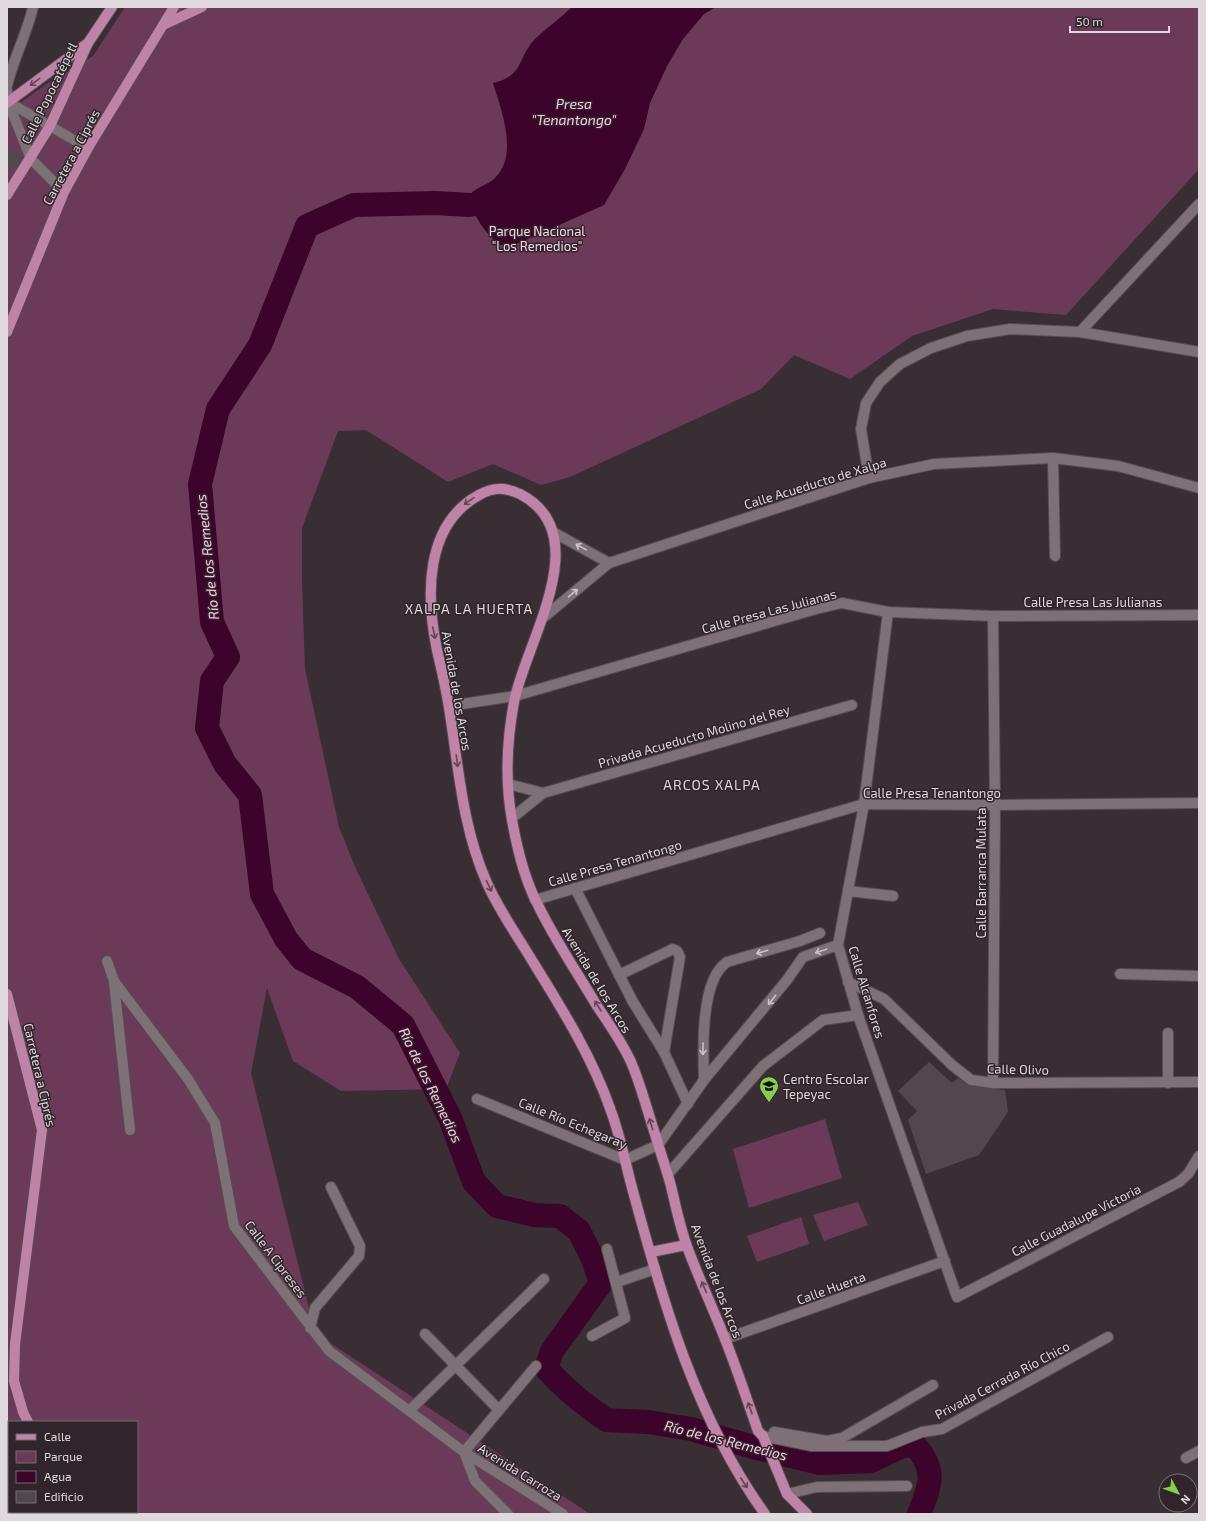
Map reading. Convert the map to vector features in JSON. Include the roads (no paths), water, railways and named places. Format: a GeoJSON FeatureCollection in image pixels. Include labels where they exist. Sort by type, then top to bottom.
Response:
{"type":"FeatureCollection","features":[{"type":"Feature","properties":{"kind":"main road"},"geometry":{"type":"LineString","coordinates":[[8,102],[88,43],[112,7]]}},
{"type":"Feature","properties":{"kind":"main road"},"geometry":{"type":"LineString","coordinates":[[163,25],[174,7]]}},
{"type":"Feature","properties":{"kind":"main road"},"geometry":{"type":"LineString","coordinates":[[163,25],[202,7]]}},
{"type":"Feature","properties":{"kind":"main road","name":"Carretera a Ciprés"},"geometry":{"type":"LineString","coordinates":[[7,332],[64,192],[88,148],[163,25]]}},
{"type":"Feature","properties":{"kind":"main road","name":"Calle Popocatépetl"},"geometry":{"type":"LineString","coordinates":[[7,194],[50,126],[88,43]]}},
{"type":"Feature","properties":{"kind":"main road","name":"Avenida de los Arcos"},"geometry":{"type":"LineString","coordinates":[[762,1437],[725,1339],[686,1245],[668,1174],[630,1059],[535,900],[522,862],[512,818],[508,784],[508,741],[515,696],[543,618],[555,569],[553,532],[546,516],[525,497],[504,488],[492,488],[480,494],[457,510],[440,541],[431,572],[432,626],[449,706],[465,818],[487,884],[574,1031],[598,1076],[614,1118],[655,1269],[675,1336],[724,1452],[765,1514]]}},
{"type":"Feature","properties":{"kind":"main road","name":"Carretera a Ciprés"},"geometry":{"type":"LineString","coordinates":[[7,994],[42,1130],[15,1344],[14,1381],[22,1412],[27,1421]]}},
{"type":"Feature","properties":{"kind":"main road"},"geometry":{"type":"LineString","coordinates":[[651,1252],[686,1245]]}},
{"type":"Feature","properties":{"kind":"main road"},"geometry":{"type":"LineString","coordinates":[[762,1437],[787,1494],[807,1514]]}},
{"type":"Feature","properties":{"kind":"street"},"geometry":{"type":"LineString","coordinates":[[7,86],[10,71],[29,25],[33,7]]}},
{"type":"Feature","properties":{"kind":"street"},"geometry":{"type":"LineString","coordinates":[[7,91],[8,102],[31,158],[64,192]]}},
{"type":"Feature","properties":{"kind":"street"},"geometry":{"type":"LineString","coordinates":[[8,102],[88,148]]}},
{"type":"Feature","properties":{"kind":"street"},"geometry":{"type":"LineString","coordinates":[[1080,332],[1199,204]]}},
{"type":"Feature","properties":{"kind":"street"},"geometry":{"type":"LineString","coordinates":[[869,478],[861,428],[866,403],[880,382],[900,364],[931,348],[967,336],[1010,330],[1080,332],[1199,352]]}},
{"type":"Feature","properties":{"kind":"street"},"geometry":{"type":"LineString","coordinates":[[1054,458],[1055,556]]}},
{"type":"Feature","properties":{"kind":"street","name":"Calle Acueducto de Xalpa"},"geometry":{"type":"LineString","coordinates":[[543,618],[609,563],[869,478],[934,464],[1054,458],[1118,466],[1199,488]]}},
{"type":"Feature","properties":{"kind":"street"},"geometry":{"type":"LineString","coordinates":[[553,532],[609,563]]}},
{"type":"Feature","properties":{"kind":"street","name":"Calle Presa Las Julianas"},"geometry":{"type":"LineString","coordinates":[[449,706],[515,696],[816,609],[842,603],[888,612],[993,616],[1199,615]]}},
{"type":"Feature","properties":{"kind":"street","name":"Calle Alcanfores"},"geometry":{"type":"LineString","coordinates":[[888,612],[864,804],[838,945],[858,1015],[957,1297]]}},
{"type":"Feature","properties":{"kind":"street","name":"Calle Barranca Mulata"},"geometry":{"type":"LineString","coordinates":[[993,616],[995,805],[993,1083]]}},
{"type":"Feature","properties":{"kind":"street","name":"Privada Acueducto Molino del Rey"},"geometry":{"type":"LineString","coordinates":[[512,818],[543,793],[852,705]]}},
{"type":"Feature","properties":{"kind":"street"},"geometry":{"type":"LineString","coordinates":[[508,784],[543,793]]}},
{"type":"Feature","properties":{"kind":"street","name":"Calle Presa Tenantongo"},"geometry":{"type":"LineString","coordinates":[[535,900],[864,804],[995,805],[1199,803]]}},
{"type":"Feature","properties":{"kind":"street"},"geometry":{"type":"LineString","coordinates":[[575,888],[620,975],[664,1052],[688,1104]]}},
{"type":"Feature","properties":{"kind":"street"},"geometry":{"type":"LineString","coordinates":[[848,891],[893,896]]}},
{"type":"Feature","properties":{"kind":"street"},"geometry":{"type":"LineString","coordinates":[[704,1080],[703,1047],[706,1010],[720,966],[727,962],[800,941],[820,933]]}},
{"type":"Feature","properties":{"kind":"street"},"geometry":{"type":"LineString","coordinates":[[800,941],[803,957]]}},
{"type":"Feature","properties":{"kind":"street"},"geometry":{"type":"LineString","coordinates":[[658,1145],[704,1080],[788,980],[803,957],[838,945]]}},
{"type":"Feature","properties":{"kind":"street"},"geometry":{"type":"LineString","coordinates":[[620,975],[673,949],[678,951],[680,957],[664,1052]]}},
{"type":"Feature","properties":{"kind":"street","name":"Calle A Cipreses"},"geometry":{"type":"LineString","coordinates":[[107,961],[114,981],[188,1079],[215,1123],[234,1226],[310,1328],[329,1351],[464,1452]]}},
{"type":"Feature","properties":{"kind":"street"},"geometry":{"type":"LineString","coordinates":[[1120,974],[1199,976]]}},
{"type":"Feature","properties":{"kind":"street"},"geometry":{"type":"LineString","coordinates":[[114,981],[130,1130]]}},
{"type":"Feature","properties":{"kind":"street","name":"Calle Olivo"},"geometry":{"type":"LineString","coordinates":[[848,982],[884,999],[952,1065],[971,1080],[993,1083],[1199,1082]]}},
{"type":"Feature","properties":{"kind":"street"},"geometry":{"type":"LineString","coordinates":[[668,1174],[763,1066],[822,1020],[858,1015]]}},
{"type":"Feature","properties":{"kind":"street"},"geometry":{"type":"LineString","coordinates":[[1168,1032],[1168,1083]]}},
{"type":"Feature","properties":{"kind":"street","name":"Calle Río Echegaray"},"geometry":{"type":"LineString","coordinates":[[477,1099],[625,1160],[658,1145]]}},
{"type":"Feature","properties":{"kind":"street","name":"Calle Guadalupe Victoria"},"geometry":{"type":"LineString","coordinates":[[957,1297],[1179,1182],[1188,1174],[1199,1156]]}},
{"type":"Feature","properties":{"kind":"street"},"geometry":{"type":"LineString","coordinates":[[310,1328],[315,1308],[359,1256],[360,1246],[331,1187]]}},
{"type":"Feature","properties":{"kind":"street"},"geometry":{"type":"LineString","coordinates":[[592,1336],[626,1318],[607,1249]]}},
{"type":"Feature","properties":{"kind":"street","name":"Calle Huerta"},"geometry":{"type":"LineString","coordinates":[[725,1339],[945,1261]]}},
{"type":"Feature","properties":{"kind":"street"},"geometry":{"type":"LineString","coordinates":[[617,1282],[655,1269]]}},
{"type":"Feature","properties":{"kind":"street"},"geometry":{"type":"LineString","coordinates":[[409,1411],[544,1279]]}},
{"type":"Feature","properties":{"kind":"street"},"geometry":{"type":"LineString","coordinates":[[425,1334],[499,1410]]}},
{"type":"Feature","properties":{"kind":"street","name":"Privada Cerrada Río Chico"},"geometry":{"type":"LineString","coordinates":[[762,1437],[812,1446],[888,1446],[922,1432],[942,1429],[1108,1337]]}},
{"type":"Feature","properties":{"kind":"street"},"geometry":{"type":"LineString","coordinates":[[508,1514],[475,1481],[464,1452],[536,1366]]}},
{"type":"Feature","properties":{"kind":"street"},"geometry":{"type":"LineString","coordinates":[[762,1437],[827,1441],[842,1438],[933,1385]]}},
{"type":"Feature","properties":{"kind":"street"},"geometry":{"type":"LineString","coordinates":[[1186,1458],[1199,1451]]}},
{"type":"Feature","properties":{"kind":"street","name":"Avenida Carroza"},"geometry":{"type":"LineString","coordinates":[[464,1452],[563,1514]]}},
{"type":"Feature","properties":{"kind":"street"},"geometry":{"type":"LineString","coordinates":[[787,1494],[817,1487],[907,1486]]}},
{"type":"Feature","properties":{"kind":"water","name":"Presa \"Tenantongo\""},"geometry":{"type":"Polygon","coordinates":[[[572,7],[716,7],[704,14],[683,39],[667,66],[650,103],[644,129],[625,169],[604,205],[519,243],[500,245],[489,235],[481,224],[468,198],[473,191],[495,178],[502,168],[506,157],[506,132],[493,83],[510,76],[519,66],[534,40],[572,7]]]}},
{"type":"Feature","properties":{"kind":"waterway","name":"Río de los Remedios"},"geometry":{"type":"LineString","coordinates":[[470,205],[435,203],[354,205],[307,226],[260,345],[218,409],[200,484],[212,622],[228,657],[212,681],[207,728],[225,764],[250,795],[262,894],[286,939],[302,959],[357,987],[403,1025],[450,1118],[474,1182],[497,1206],[534,1215],[560,1216],[579,1231],[593,1259],[601,1283],[552,1351],[546,1368],[558,1381],[578,1399],[606,1420],[648,1422],[691,1429],[753,1447],[820,1463],[871,1461],[900,1447],[914,1444],[926,1462],[930,1478],[927,1494],[919,1514]]}},
{"type":"Feature","properties":{"kind":"place","name":"Centro Escolar Tepeyac"},"geometry":{"type":"Point","coordinates":[769,1103]}},
{"type":"Feature","properties":{"kind":"district","name":"XALPA LA HUERTA"},"geometry":{"type":"Point","coordinates":[469,608]}},
{"type":"Feature","properties":{"kind":"district","name":"ARCOS XALPA"},"geometry":{"type":"Point","coordinates":[712,784]}},
{"type":"Feature","properties":{"kind":"park label","name":"Parque Nacional \"Los Remedios\""},"geometry":{"type":"Point","coordinates":[537,238]}}]}
